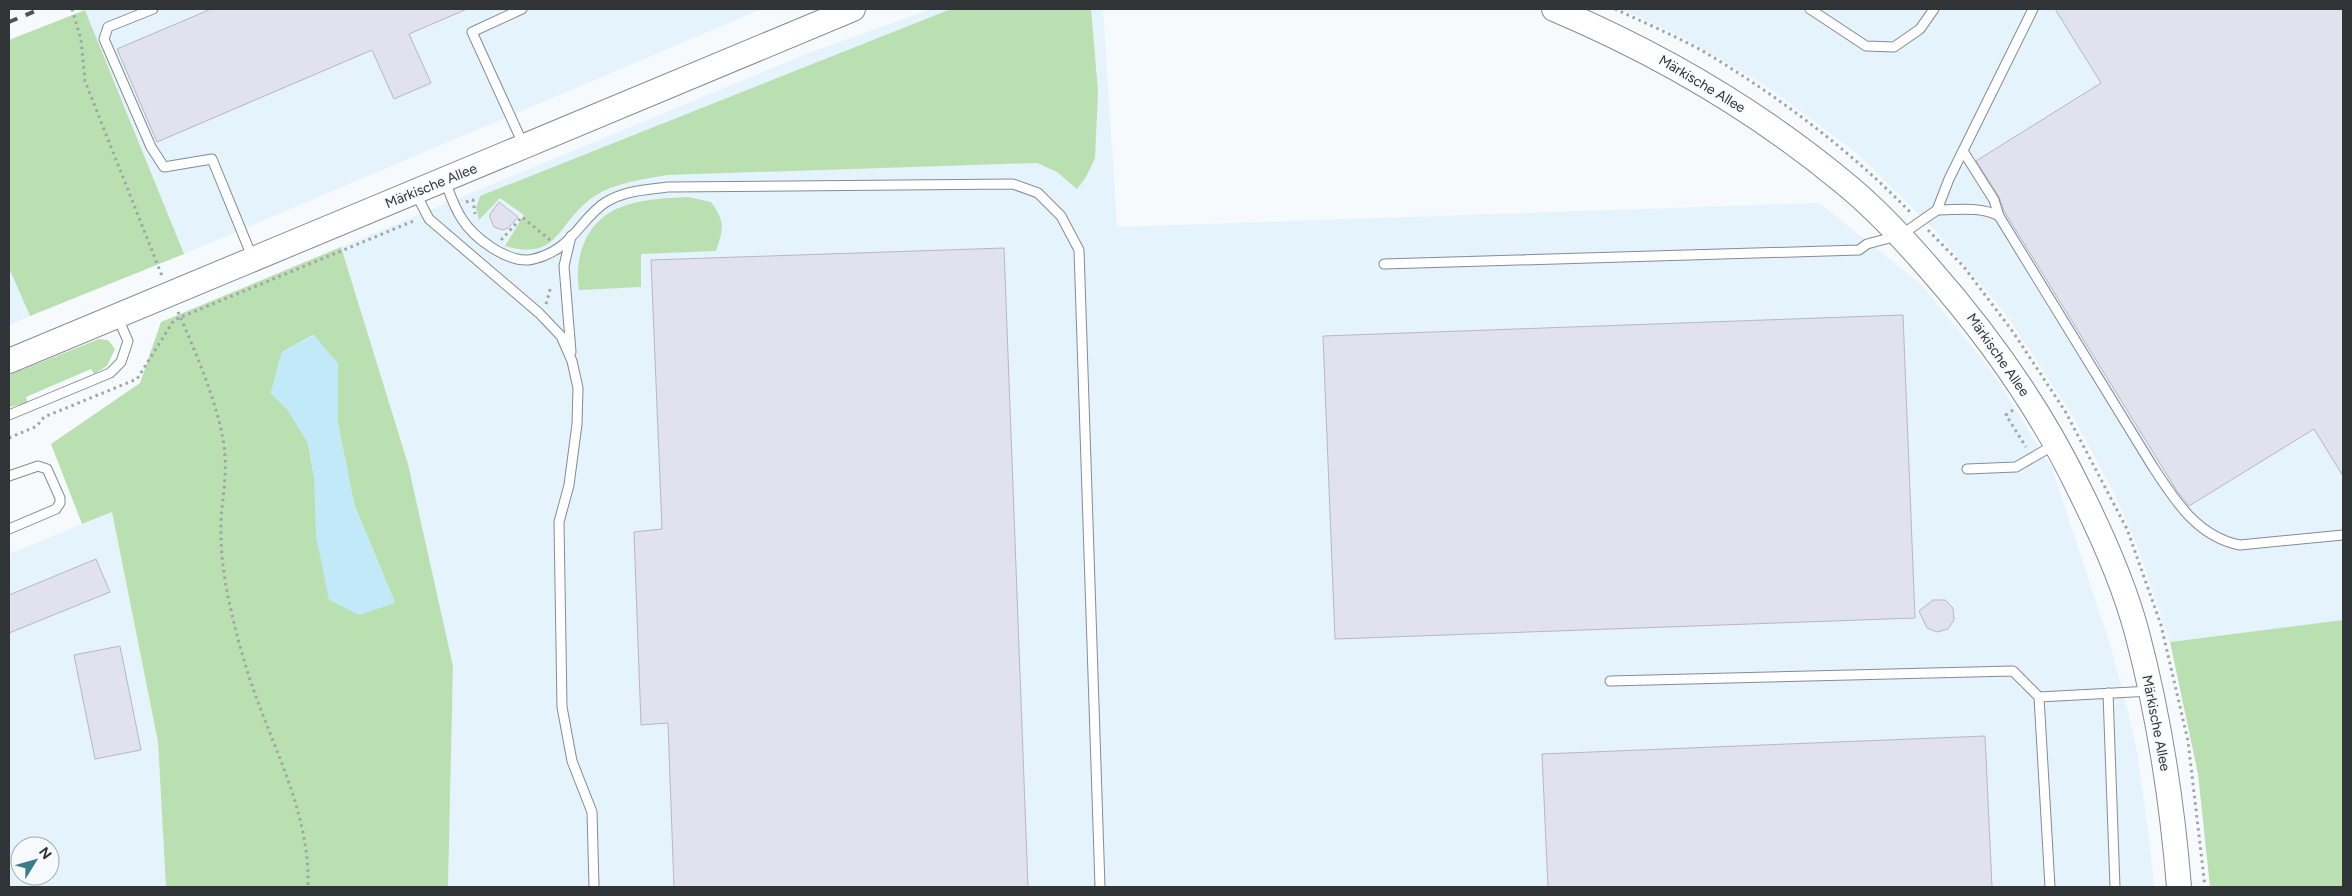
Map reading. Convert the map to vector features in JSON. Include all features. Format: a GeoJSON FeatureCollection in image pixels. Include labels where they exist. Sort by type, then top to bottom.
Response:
{"type":"FeatureCollection","features":[{"type":"Feature","properties":{"kind":"street","name":"Märkische Allee"},"geometry":{"type":"LineString","coordinates":[[11,357],[117,316],[445,181],[853,9]]}},
{"type":"Feature","properties":{"kind":"street","name":"Märkische Allee"},"geometry":{"type":"LineString","coordinates":[[1554,9],[1608,32],[1671,64],[1752,115],[1844,182],[1900,235],[1969,313],[2011,371],[2057,443],[2107,548],[2136,630],[2151,691],[2173,816],[2179,887]]}},
{"type":"Feature","properties":{"kind":"lane"},"geometry":{"type":"LineString","coordinates":[[153,9],[108,27],[104,39],[151,148],[164,167],[212,159],[253,259]]}},
{"type":"Feature","properties":{"kind":"lane"},"geometry":{"type":"LineString","coordinates":[[522,9],[472,32],[513,118],[524,147]]}},
{"type":"Feature","properties":{"kind":"lane"},"geometry":{"type":"LineString","coordinates":[[1810,9],[1866,46],[1894,47],[1920,29],[1934,9]]}},
{"type":"Feature","properties":{"kind":"lane"},"geometry":{"type":"LineString","coordinates":[[1384,264],[1859,250],[1867,244],[1900,235],[1937,210],[1963,151],[2033,9]]}},
{"type":"Feature","properties":{"kind":"lane"},"geometry":{"type":"LineString","coordinates":[[1963,151],[1994,200],[1999,216],[2152,467],[2178,504],[2192,519],[2211,536],[2240,546],[2343,535]]}},
{"type":"Feature","properties":{"kind":"lane"},"geometry":{"type":"LineString","coordinates":[[445,181],[454,206],[462,220],[474,234],[507,255],[528,260],[548,254],[560,247],[594,210],[608,201],[627,192],[668,187],[1013,184],[1038,193],[1061,216],[1079,250],[1100,887]]}},
{"type":"Feature","properties":{"kind":"lane"},"geometry":{"type":"LineString","coordinates":[[415,192],[427,216],[544,318],[561,336],[572,361]]}},
{"type":"Feature","properties":{"kind":"lane"},"geometry":{"type":"LineString","coordinates":[[1937,210],[1988,210],[1999,216]]}},
{"type":"Feature","properties":{"kind":"lane"},"geometry":{"type":"LineString","coordinates":[[571,236],[564,266],[572,361],[578,388],[578,424],[570,485],[559,522],[562,707],[572,761],[592,812],[594,887]]}},
{"type":"Feature","properties":{"kind":"lane"},"geometry":{"type":"LineString","coordinates":[[9,415],[110,373],[121,362],[128,341],[117,316]]}},
{"type":"Feature","properties":{"kind":"lane"},"geometry":{"type":"LineString","coordinates":[[1967,469],[2016,467],[2057,443]]}},
{"type":"Feature","properties":{"kind":"lane"},"geometry":{"type":"LineString","coordinates":[[9,476],[38,466],[47,469],[60,498],[60,503],[56,509],[9,529]]}},
{"type":"Feature","properties":{"kind":"lane"},"geometry":{"type":"LineString","coordinates":[[1610,681],[2013,671],[2039,697],[2050,887]]}},
{"type":"Feature","properties":{"kind":"lane"},"geometry":{"type":"LineString","coordinates":[[2039,697],[2151,691]]}},
{"type":"Feature","properties":{"kind":"lane"},"geometry":{"type":"LineString","coordinates":[[2108,693],[2115,887]]}},
{"type":"Feature","properties":{"kind":"path"},"geometry":{"type":"LineString","coordinates":[[72,9],[81,40],[85,82],[204,377],[225,453],[221,533],[225,584],[260,708],[299,810],[307,851],[308,887]]}},
{"type":"Feature","properties":{"kind":"path"},"geometry":{"type":"LineString","coordinates":[[1615,9],[1700,50],[1783,102],[1880,181],[1964,267],[2013,332],[2065,411],[2127,528],[2161,625],[2188,741],[2205,887]]}},
{"type":"Feature","properties":{"kind":"path"},"geometry":{"type":"LineString","coordinates":[[454,206],[473,200]]}},
{"type":"Feature","properties":{"kind":"path"},"geometry":{"type":"LineString","coordinates":[[9,438],[37,426],[44,417],[137,379],[174,320],[427,216]]}},
{"type":"Feature","properties":{"kind":"shaded area"},"geometry":{"type":"Polygon","coordinates":[[[762,9],[184,254],[85,10],[762,9]]]}},
{"type":"Feature","properties":{"kind":"shaded area"},"geometry":{"type":"Polygon","coordinates":[[[931,9],[1103,9],[1117,227],[1819,203],[1921,284],[1993,373],[2052,468],[2110,645],[2128,711],[2137,752],[2154,887],[448,887],[453,666],[408,464],[341,247],[806,54],[931,9]]]}},
{"type":"Feature","properties":{"kind":"shaded area"},"geometry":{"type":"Polygon","coordinates":[[[1621,9],[2343,9],[2343,620],[2170,642],[2138,548],[2115,495],[2074,418],[2006,314],[1938,234],[1859,155],[1774,91],[1684,38],[1621,9]]]}},
{"type":"Feature","properties":{"kind":"shaded area"},"geometry":{"type":"Polygon","coordinates":[[[9,268],[30,316],[9,325],[9,268]]]}},
{"type":"Feature","properties":{"kind":"shaded area"},"geometry":{"type":"Polygon","coordinates":[[[112,512],[158,742],[166,887],[9,887],[9,554],[112,512]]]}},
{"type":"Feature","properties":{"kind":"green space"},"geometry":{"type":"Polygon","coordinates":[[[951,9],[1091,9],[1098,91],[1095,158],[1086,177],[1077,189],[1057,172],[1037,163],[667,175],[626,183],[597,195],[577,211],[554,239],[546,245],[535,249],[505,246],[524,215],[500,198],[479,220],[476,208],[480,196],[951,9]]]}},
{"type":"Feature","properties":{"kind":"green space"},"geometry":{"type":"Polygon","coordinates":[[[85,10],[184,254],[30,316],[9,268],[9,40],[85,10]]]}},
{"type":"Feature","properties":{"kind":"green space"},"geometry":{"type":"Polygon","coordinates":[[[688,197],[711,202],[719,214],[722,230],[716,251],[641,254],[641,287],[579,290],[578,266],[580,254],[589,233],[605,215],[633,203],[688,197]]]}},
{"type":"Feature","properties":{"kind":"green space"},"geometry":{"type":"Polygon","coordinates":[[[341,247],[408,464],[453,666],[448,887],[166,887],[158,742],[112,512],[82,524],[51,444],[140,383],[161,322],[341,247]],[[313,335],[282,352],[271,393],[288,410],[308,443],[314,477],[395,603],[354,504],[338,424],[338,364],[313,335]]]}},
{"type":"Feature","properties":{"kind":"green space"},"geometry":{"type":"Polygon","coordinates":[[[99,339],[108,340],[115,349],[107,366],[94,374],[91,369],[26,397],[28,403],[9,407],[9,375],[99,339]]]}},
{"type":"Feature","properties":{"kind":"green space"},"geometry":{"type":"Polygon","coordinates":[[[2343,620],[2343,887],[2210,887],[2198,774],[2170,642],[2343,620]]]}},
{"type":"Feature","properties":{"kind":"water"},"geometry":{"type":"Polygon","coordinates":[[[314,335],[338,364],[338,424],[354,504],[395,603],[359,615],[329,600],[316,536],[314,477],[308,443],[288,410],[271,393],[282,352],[314,335]]]}},
{"type":"Feature","properties":{"kind":"building"},"geometry":{"type":"Polygon","coordinates":[[[211,9],[467,9],[409,34],[431,83],[394,99],[372,50],[157,142],[117,49],[211,9]]]}},
{"type":"Feature","properties":{"kind":"building"},"geometry":{"type":"Polygon","coordinates":[[[2055,9],[2343,9],[2343,476],[2314,429],[2189,506],[2177,491],[2004,211],[1999,197],[1976,161],[2101,83],[2055,9]]]}},
{"type":"Feature","properties":{"kind":"building"},"geometry":{"type":"Polygon","coordinates":[[[499,202],[518,217],[508,228],[503,230],[494,227],[490,218],[490,214],[499,202]]]}},
{"type":"Feature","properties":{"kind":"building"},"geometry":{"type":"Polygon","coordinates":[[[1004,248],[1028,887],[674,887],[668,723],[641,725],[634,532],[662,529],[651,260],[1004,248]]]}},
{"type":"Feature","properties":{"kind":"building"},"geometry":{"type":"Polygon","coordinates":[[[1903,315],[1915,618],[1335,639],[1323,336],[1903,315]]]}},
{"type":"Feature","properties":{"kind":"building"},"geometry":{"type":"Polygon","coordinates":[[[96,559],[110,592],[9,633],[9,595],[96,559]]]}},
{"type":"Feature","properties":{"kind":"building"},"geometry":{"type":"Polygon","coordinates":[[[1933,600],[1945,600],[1953,608],[1954,620],[1948,629],[1937,632],[1927,628],[1919,611],[1933,600]]]}},
{"type":"Feature","properties":{"kind":"building"},"geometry":{"type":"Polygon","coordinates":[[[120,646],[141,750],[95,759],[74,655],[120,646]]]}},
{"type":"Feature","properties":{"kind":"building"},"geometry":{"type":"Polygon","coordinates":[[[1985,736],[1992,887],[1548,887],[1542,754],[1985,736]]]}},
{"type":"Feature","properties":{"kind":"railway"},"geometry":{"type":"LineString","coordinates":[[9,22],[40,9]]}}]}
